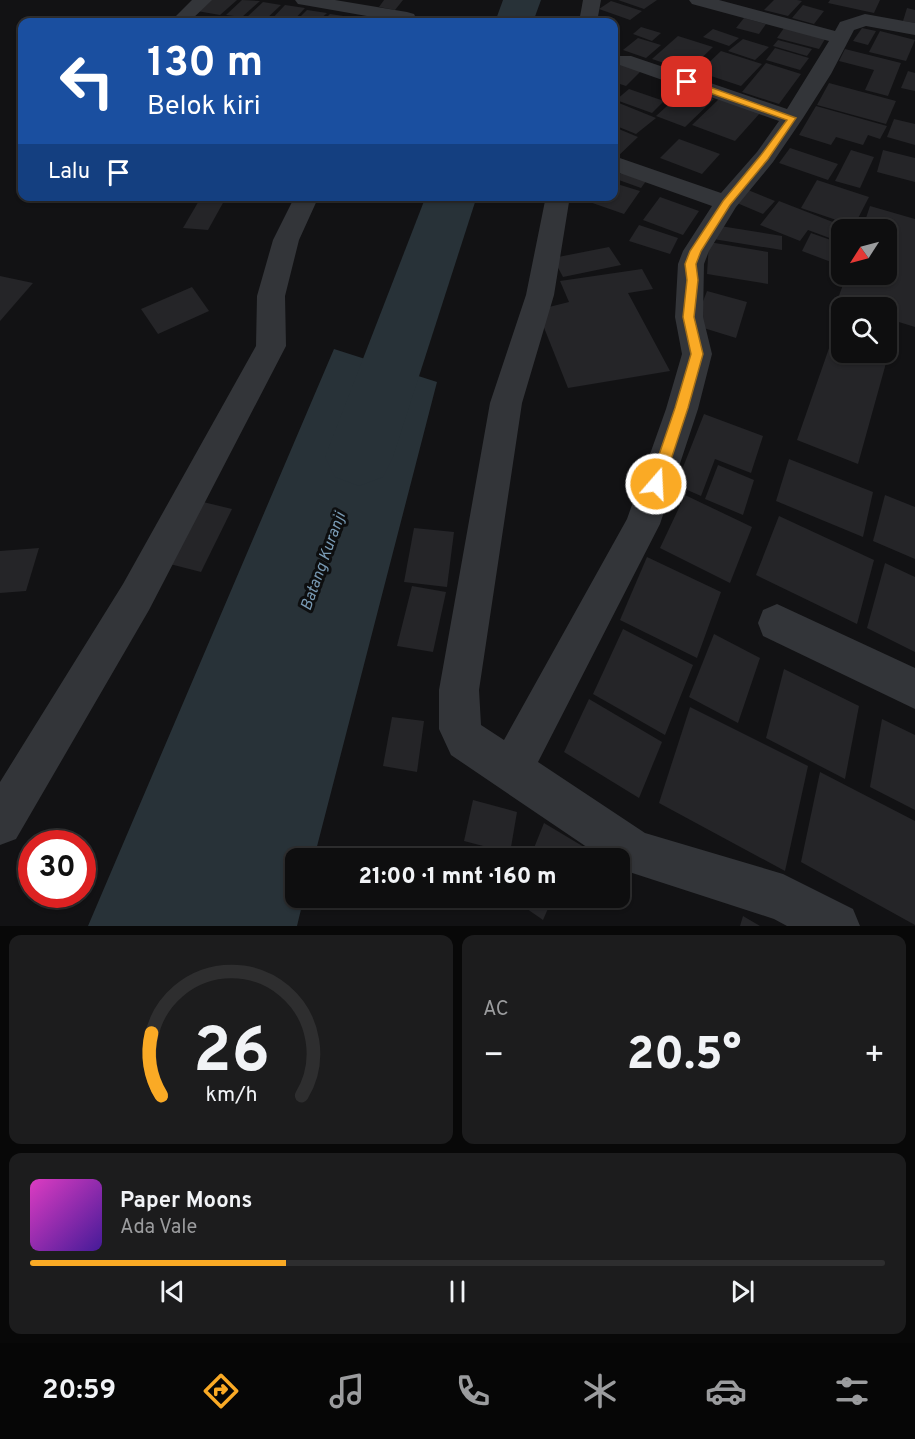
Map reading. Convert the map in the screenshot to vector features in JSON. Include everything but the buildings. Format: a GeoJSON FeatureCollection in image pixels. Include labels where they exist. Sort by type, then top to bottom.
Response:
{"type":"FeatureCollection","features":[{"type":"Feature","properties":{"kind":"street"},"geometry":{"type":"LineString","coordinates":[[184,18],[204,0]]}},
{"type":"Feature","properties":{"kind":"street"},"geometry":{"type":"LineString","coordinates":[[304,0],[396,18]]}},
{"type":"Feature","properties":{"kind":"street"},"geometry":{"type":"LineString","coordinates":[[408,18],[422,0]]}},
{"type":"Feature","properties":{"kind":"street"},"geometry":{"type":"LineString","coordinates":[[589,18],[592,0]]}},
{"type":"Feature","properties":{"kind":"street"},"geometry":{"type":"LineString","coordinates":[[698,0],[843,32]]}},
{"type":"Feature","properties":{"kind":"street"},"geometry":{"type":"LineString","coordinates":[[511,770],[643,524],[682,408],[697,354],[688,317],[692,280],[691,264],[696,251],[726,203],[765,157],[792,118],[821,74],[843,32],[865,20],[915,29]]}},
{"type":"Feature","properties":{"kind":"street"},"geometry":{"type":"LineString","coordinates":[[624,60],[792,118]]}},
{"type":"Feature","properties":{"kind":"street"},"geometry":{"type":"LineString","coordinates":[[618,164],[726,203]]}},
{"type":"Feature","properties":{"kind":"street"},"geometry":{"type":"LineString","coordinates":[[0,823],[136,597],[271,346],[270,296],[286,240],[305,201]]}},
{"type":"Feature","properties":{"kind":"street"},"geometry":{"type":"LineString","coordinates":[[557,201],[540,295],[506,403],[459,690],[460,729],[466,740],[634,852],[783,898],[836,926]]}},
{"type":"Feature","properties":{"kind":"street"},"geometry":{"type":"LineString","coordinates":[[777,623],[915,689]]}},
{"type":"Feature","properties":{"kind":"water"},"geometry":{"type":"Polygon","coordinates":[[[334,349],[437,382],[317,848],[285,848],[285,908],[301,908],[297,926],[88,926],[334,349]]]}},
{"type":"Feature","properties":{"kind":"waterway","name":"Batang Kuranji"},"geometry":{"type":"LineString","coordinates":[[515,18],[522,0]]}},
{"type":"Feature","properties":{"kind":"waterway","name":"Batang Kuranji"},"geometry":{"type":"LineString","coordinates":[[359,457],[450,201]]}},
{"type":"Feature","properties":{"kind":"route"},"geometry":{"type":"LineString","coordinates":[[656,484],[682,408],[697,354],[688,317],[692,280],[691,264],[696,251],[726,203],[765,157],[792,118],[687,82]]}}]}
